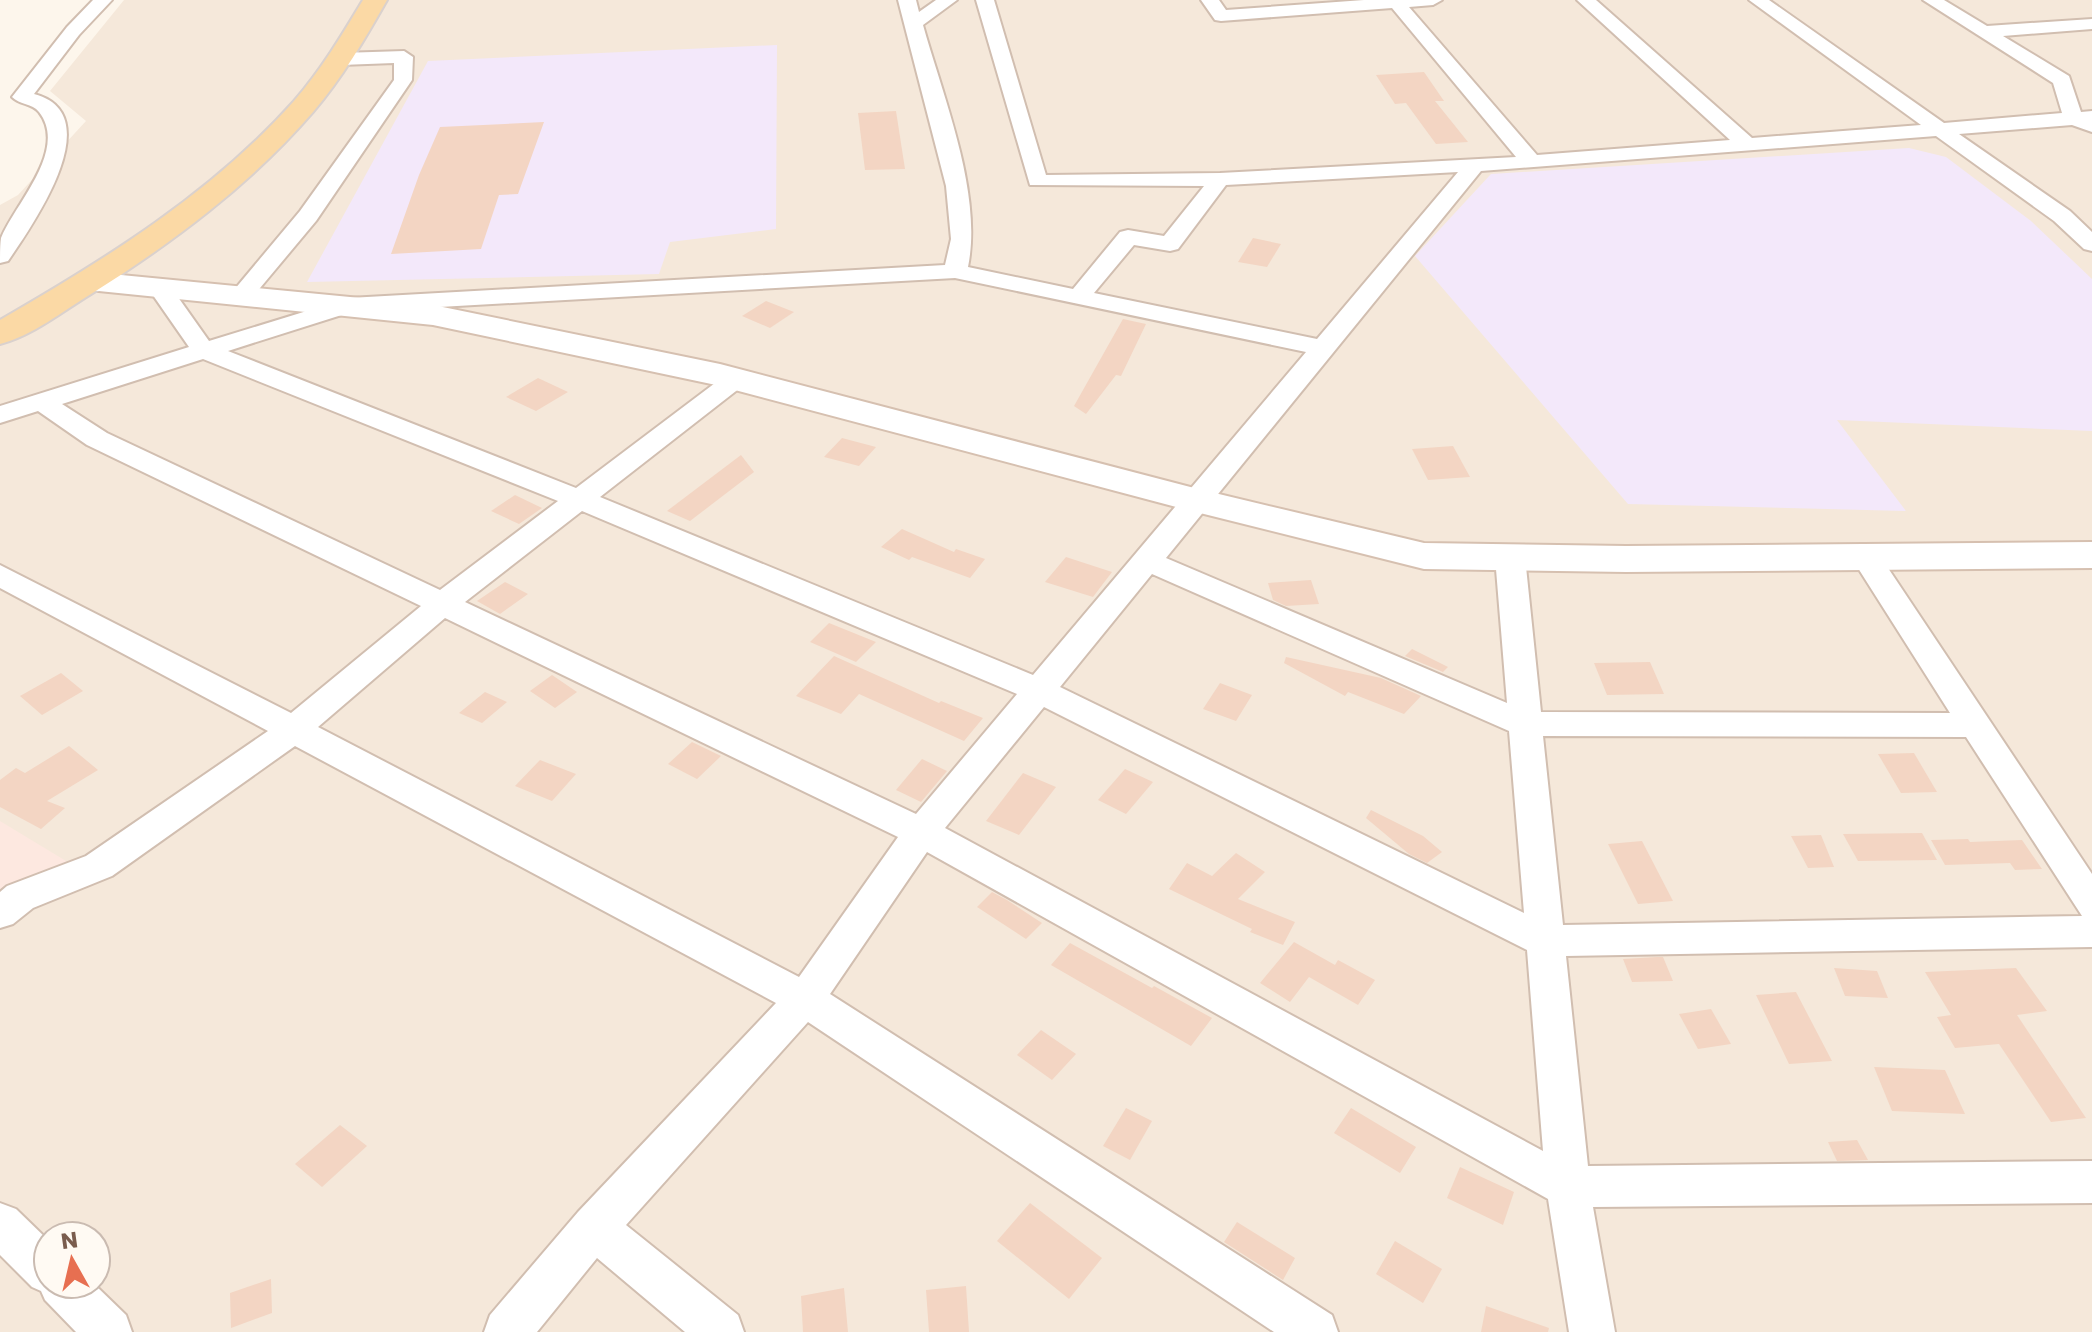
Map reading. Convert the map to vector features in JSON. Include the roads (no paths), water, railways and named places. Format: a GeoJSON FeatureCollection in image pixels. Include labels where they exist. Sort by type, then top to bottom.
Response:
{"type":"FeatureCollection","features":[{"type":"Feature","properties":{"kind":"main road"},"geometry":{"type":"LineString","coordinates":[[0,334],[90,282],[208,197],[260,153],[296,116],[341,59],[375,0]]}},
{"type":"Feature","properties":{"kind":"street"},"geometry":{"type":"LineString","coordinates":[[0,256],[36,201],[57,152],[56,120],[43,103],[22,97],[73,31],[103,0]]}},
{"type":"Feature","properties":{"kind":"street"},"geometry":{"type":"LineString","coordinates":[[907,0],[957,186],[962,239],[955,271]]}},
{"type":"Feature","properties":{"kind":"street"},"geometry":{"type":"LineString","coordinates":[[914,23],[948,0]]}},
{"type":"Feature","properties":{"kind":"street"},"geometry":{"type":"LineString","coordinates":[[985,0],[1037,181],[1220,179],[1532,162],[1938,128],[2086,120],[2062,80],[1932,0]]}},
{"type":"Feature","properties":{"kind":"street"},"geometry":{"type":"LineString","coordinates":[[1210,0],[1221,16],[1433,0]]}},
{"type":"Feature","properties":{"kind":"street"},"geometry":{"type":"LineString","coordinates":[[1586,0],[1749,146]]}},
{"type":"Feature","properties":{"kind":"street"},"geometry":{"type":"LineString","coordinates":[[1758,0],[2062,216],[2092,244]]}},
{"type":"Feature","properties":{"kind":"street"},"geometry":{"type":"LineString","coordinates":[[1396,2],[1532,162]]}},
{"type":"Feature","properties":{"kind":"street"},"geometry":{"type":"LineString","coordinates":[[1984,32],[2092,24]]}},
{"type":"Feature","properties":{"kind":"street"},"geometry":{"type":"LineString","coordinates":[[242,295],[308,216],[403,80],[404,57],[341,59]]}},
{"type":"Feature","properties":{"kind":"street"},"geometry":{"type":"LineString","coordinates":[[507,1332],[594,1227],[805,999],[921,832],[1476,164]]}},
{"type":"Feature","properties":{"kind":"street"},"geometry":{"type":"LineString","coordinates":[[1079,296],[1128,237],[1170,244],[1220,179]]}},
{"type":"Feature","properties":{"kind":"street"},"geometry":{"type":"LineString","coordinates":[[2062,216],[2092,223]]}},
{"type":"Feature","properties":{"kind":"street"},"geometry":{"type":"LineString","coordinates":[[0,415],[349,305],[955,271],[1322,348]]}},
{"type":"Feature","properties":{"kind":"street"},"geometry":{"type":"LineString","coordinates":[[90,282],[433,315],[736,379],[1194,500],[1424,556],[2092,555]]}},
{"type":"Feature","properties":{"kind":"street"},"geometry":{"type":"LineString","coordinates":[[160,288],[203,350],[579,499],[1038,690],[1545,941],[2092,931]]}},
{"type":"Feature","properties":{"kind":"street"},"geometry":{"type":"LineString","coordinates":[[0,913],[20,897],[99,866],[292,731],[441,605],[736,379]]}},
{"type":"Feature","properties":{"kind":"street"},"geometry":{"type":"LineString","coordinates":[[40,401],[97,439],[921,832],[1568,1187],[2092,1182]]}},
{"type":"Feature","properties":{"kind":"street"},"geometry":{"type":"LineString","coordinates":[[1510,557],[1568,1187],[1592,1332]]}},
{"type":"Feature","properties":{"kind":"street"},"geometry":{"type":"LineString","coordinates":[[1866,557],[2092,904]]}},
{"type":"Feature","properties":{"kind":"street"},"geometry":{"type":"LineString","coordinates":[[1145,560],[1525,724],[1975,725]]}},
{"type":"Feature","properties":{"kind":"street"},"geometry":{"type":"LineString","coordinates":[[0,575],[805,999],[1315,1332]]}},
{"type":"Feature","properties":{"kind":"street"},"geometry":{"type":"LineString","coordinates":[[0,1224],[32,1255]]}},
{"type":"Feature","properties":{"kind":"street"},"geometry":{"type":"LineString","coordinates":[[594,1227],[721,1332]]}},
{"type":"Feature","properties":{"kind":"street"},"geometry":{"type":"LineString","coordinates":[[77,1300],[109,1332]]}}]}
